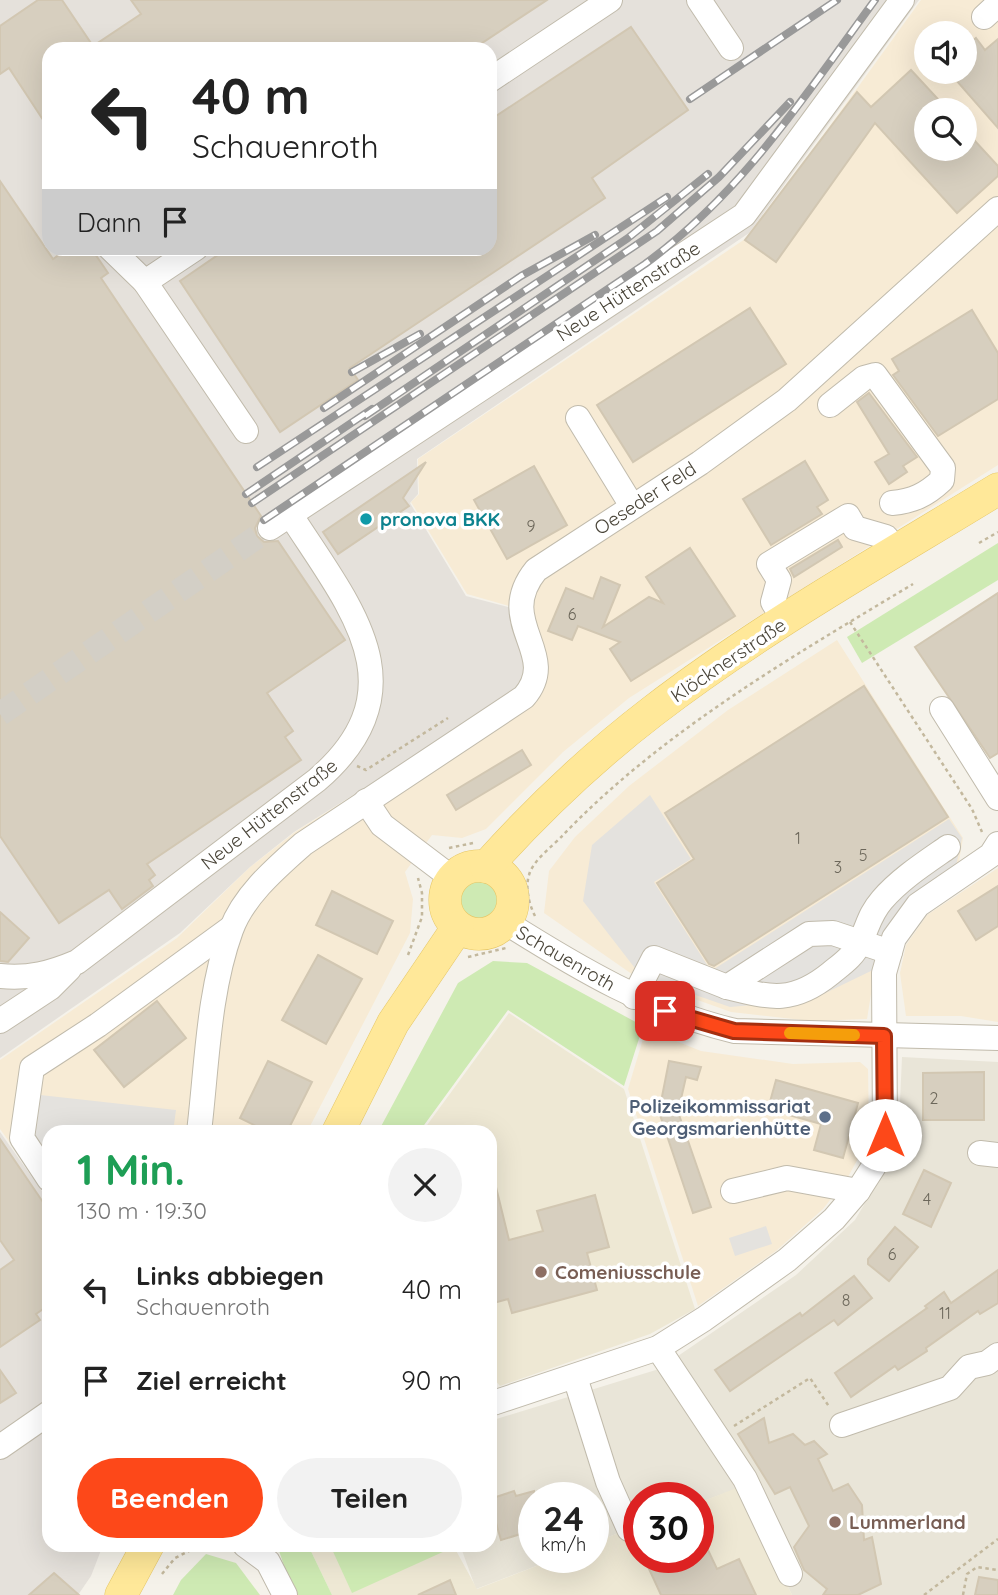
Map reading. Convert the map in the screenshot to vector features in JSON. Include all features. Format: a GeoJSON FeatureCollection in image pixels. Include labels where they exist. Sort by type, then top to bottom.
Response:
{"type":"FeatureCollection","features":[{"type":"Feature","properties":{"kind":"main road","name":"Klöcknerstraße"},"geometry":{"type":"LineString","coordinates":[[495,872],[600,754],[664,703],[785,621],[998,489]]}},
{"type":"Feature","properties":{"kind":"main road","name":"Klöcknerstraße"},"geometry":{"type":"LineString","coordinates":[[495,872],[646,737],[717,686],[836,621],[998,510]]}},
{"type":"Feature","properties":{"kind":"main road"},"geometry":{"type":"LineString","coordinates":[[836,621],[828,605],[900,559],[895,552]]}},
{"type":"Feature","properties":{"kind":"main road"},"geometry":{"type":"LineString","coordinates":[[470,867],[495,872],[512,891],[517,928],[478,934],[458,927],[446,910],[446,888],[452,878],[470,867]]}},
{"type":"Feature","properties":{"kind":"main road"},"geometry":{"type":"LineString","coordinates":[[342,1125],[393,1023],[458,927]]}},
{"type":"Feature","properties":{"kind":"main road"},"geometry":{"type":"LineString","coordinates":[[121,1595],[144,1552]]}},
{"type":"Feature","properties":{"kind":"street"},"geometry":{"type":"LineString","coordinates":[[497,75],[610,0]]}},
{"type":"Feature","properties":{"kind":"street"},"geometry":{"type":"LineString","coordinates":[[699,0],[731,48]]}},
{"type":"Feature","properties":{"kind":"street","name":"Neue Hüttenstraße"},"geometry":{"type":"LineString","coordinates":[[0,976],[18,978],[48,974],[77,961],[341,760],[359,734],[367,708],[371,676],[368,647],[354,616],[280,521],[744,215],[902,0]]}},
{"type":"Feature","properties":{"kind":"street","name":"Oeseder Feld"},"geometry":{"type":"LineString","coordinates":[[366,801],[524,697],[534,686],[537,674],[520,608],[521,594],[527,581],[554,557],[710,456],[814,379],[998,209]]}},
{"type":"Feature","properties":{"kind":"street"},"geometry":{"type":"LineString","coordinates":[[118,256],[145,282],[246,431]]}},
{"type":"Feature","properties":{"kind":"street"},"geometry":{"type":"LineString","coordinates":[[145,282],[184,256]]}},
{"type":"Feature","properties":{"kind":"street"},"geometry":{"type":"LineString","coordinates":[[830,405],[864,378],[875,375],[943,468],[942,480],[934,488],[912,502],[892,503]]}},
{"type":"Feature","properties":{"kind":"street"},"geometry":{"type":"LineString","coordinates":[[578,418],[632,506]]}},
{"type":"Feature","properties":{"kind":"street"},"geometry":{"type":"LineString","coordinates":[[785,621],[773,602],[779,580],[769,564],[848,516],[855,528],[886,537],[895,552]]}},
{"type":"Feature","properties":{"kind":"street"},"geometry":{"type":"LineString","coordinates":[[942,709],[998,798]]}},
{"type":"Feature","properties":{"kind":"street"},"geometry":{"type":"LineString","coordinates":[[200,1125],[217,983],[231,928],[252,894],[272,871],[303,844],[366,801],[382,825],[452,878]]}},
{"type":"Feature","properties":{"kind":"street"},"geometry":{"type":"LineString","coordinates":[[634,996],[654,958],[727,987],[770,998],[793,996],[825,978],[850,958],[861,942],[867,920],[882,900],[903,879],[948,847]]}},
{"type":"Feature","properties":{"kind":"street"},"geometry":{"type":"LineString","coordinates":[[497,1402],[658,1348],[704,1320],[787,1260],[834,1219],[858,1191],[874,1166],[885,1135],[884,973],[894,938],[918,905],[995,849]]}},
{"type":"Feature","properties":{"kind":"street"},"geometry":{"type":"LineString","coordinates":[[42,1168],[22,1138],[32,1068],[98,1025],[231,928]]}},
{"type":"Feature","properties":{"kind":"street","name":"Schauenroth"},"geometry":{"type":"LineString","coordinates":[[517,928],[599,980],[699,1023],[734,1031],[998,1038]]}},
{"type":"Feature","properties":{"kind":"street"},"geometry":{"type":"LineString","coordinates":[[727,987],[809,934],[833,933],[890,952]]}},
{"type":"Feature","properties":{"kind":"street"},"geometry":{"type":"LineString","coordinates":[[0,1021],[50,988],[77,961]]}},
{"type":"Feature","properties":{"kind":"street"},"geometry":{"type":"LineString","coordinates":[[733,1191],[788,1178],[858,1191]]}},
{"type":"Feature","properties":{"kind":"street"},"geometry":{"type":"LineString","coordinates":[[658,1348],[745,1479],[790,1574]]}},
{"type":"Feature","properties":{"kind":"street"},"geometry":{"type":"LineString","coordinates":[[842,1425],[950,1388],[969,1367],[988,1363],[998,1355]]}},
{"type":"Feature","properties":{"kind":"street"},"geometry":{"type":"LineString","coordinates":[[575,1377],[608,1482],[623,1516]]}},
{"type":"Feature","properties":{"kind":"street"},"geometry":{"type":"LineString","coordinates":[[0,1447],[42,1418]]}},
{"type":"Feature","properties":{"kind":"street"},"geometry":{"type":"LineString","coordinates":[[258,1552],[268,1562],[285,1595]]}},
{"type":"Feature","properties":{"kind":"path"},"geometry":{"type":"LineString","coordinates":[[979,543],[998,532]]}},
{"type":"Feature","properties":{"kind":"path"},"geometry":{"type":"LineString","coordinates":[[460,962],[490,951],[517,928],[533,867],[623,778],[836,621],[913,584]]}},
{"type":"Feature","properties":{"kind":"path"},"geometry":{"type":"LineString","coordinates":[[836,621],[972,809],[995,849]]}},
{"type":"Feature","properties":{"kind":"path"},"geometry":{"type":"LineString","coordinates":[[341,760],[366,770],[448,718]]}},
{"type":"Feature","properties":{"kind":"path"},"geometry":{"type":"LineString","coordinates":[[717,1437],[810,1378],[842,1425]]}},
{"type":"Feature","properties":{"kind":"path"},"geometry":{"type":"LineString","coordinates":[[924,1595],[998,1539]]}},
{"type":"Feature","properties":{"kind":"path"},"geometry":{"type":"LineString","coordinates":[[162,1574],[175,1558],[187,1552]]}},
{"type":"Feature","properties":{"kind":"path"},"geometry":{"type":"LineString","coordinates":[[963,1595],[967,1574],[978,1567],[998,1570]]}},
{"type":"Feature","properties":{"kind":"shaded area"},"geometry":{"type":"Polygon","coordinates":[[[0,0],[919,0],[749,233],[417,459],[418,494],[410,503],[466,596],[512,608],[531,677],[518,692],[294,832],[250,867],[180,933],[0,1058],[0,0]]]}},
{"type":"Feature","properties":{"kind":"shaded area"},"geometry":{"type":"Polygon","coordinates":[[[921,0],[998,0],[998,465],[629,698],[563,752],[486,829],[462,838],[432,835],[405,872],[413,899],[410,933],[311,1125],[42,1125],[42,1187],[0,1129],[0,1060],[177,938],[250,867],[295,832],[484,713],[513,607],[467,594],[411,502],[419,494],[418,459],[751,235],[921,0]]]}},
{"type":"Feature","properties":{"kind":"shaded area"},"geometry":{"type":"Polygon","coordinates":[[[837,640],[963,838],[958,867],[875,970],[867,1019],[811,1021],[731,1012],[639,979],[544,913],[549,871],[575,837],[629,786],[728,710],[837,640]]]}},
{"type":"Feature","properties":{"kind":"shaded area"},"geometry":{"type":"Polygon","coordinates":[[[650,795],[691,859],[654,882],[711,971],[949,819],[962,838],[956,866],[875,969],[811,1000],[730,1007],[641,976],[583,901],[592,845],[650,795]]]}},
{"type":"Feature","properties":{"kind":"shaded area"},"geometry":{"type":"Polygon","coordinates":[[[998,868],[998,1022],[961,1016],[906,1016],[900,973],[906,945],[927,915],[998,868]]]}},
{"type":"Feature","properties":{"kind":"shaded area"},"geometry":{"type":"Polygon","coordinates":[[[509,1013],[624,1089],[695,1309],[650,1334],[500,1386],[497,1382],[497,1125],[427,1125],[509,1013]]]}},
{"type":"Feature","properties":{"kind":"shaded area"},"geometry":{"type":"Polygon","coordinates":[[[646,1029],[701,1051],[793,1064],[860,1062],[868,1069],[869,1128],[861,1153],[848,1177],[823,1209],[776,1251],[698,1306],[628,1089],[646,1029]]]}},
{"type":"Feature","properties":{"kind":"shaded area"},"geometry":{"type":"Polygon","coordinates":[[[902,1057],[998,1062],[998,1595],[792,1595],[739,1488],[714,1497],[714,1482],[623,1482],[623,1531],[609,1537],[609,1482],[518,1482],[518,1573],[476,1589],[463,1552],[497,1552],[497,1419],[659,1369],[796,1275],[855,1220],[898,1147],[902,1057]]]}},
{"type":"Feature","properties":{"kind":"shaded area"},"geometry":{"type":"Polygon","coordinates":[[[22,1093],[176,1110],[174,1125],[42,1125],[42,1165],[22,1093]]]}},
{"type":"Feature","properties":{"kind":"shaded area"},"geometry":{"type":"Polygon","coordinates":[[[0,1132],[42,1191],[42,1552],[100,1552],[91,1576],[78,1595],[0,1595],[0,1132]]]}},
{"type":"Feature","properties":{"kind":"shaded area"},"geometry":{"type":"Polygon","coordinates":[[[766,1226],[772,1244],[735,1256],[729,1238],[766,1226]]]}},
{"type":"Feature","properties":{"kind":"shaded area"},"geometry":{"type":"Polygon","coordinates":[[[739,1487],[792,1595],[332,1595],[311,1552],[457,1552],[477,1589],[518,1573],[609,1573],[609,1537],[623,1531],[623,1573],[714,1573],[714,1497],[739,1487]]]}},
{"type":"Feature","properties":{"kind":"green space"},"geometry":{"type":"Polygon","coordinates":[[[998,543],[998,580],[862,663],[847,637],[998,543]]]}},
{"type":"Feature","properties":{"kind":"green space"},"geometry":{"type":"Polygon","coordinates":[[[479,878],[488,879],[495,884],[500,891],[500,909],[495,916],[488,921],[479,922],[470,921],[463,916],[458,909],[457,900],[458,891],[463,884],[470,879],[479,878]]]}},
{"type":"Feature","properties":{"kind":"green space"},"geometry":{"type":"Polygon","coordinates":[[[493,961],[527,963],[643,1026],[624,1086],[508,1010],[424,1125],[382,1125],[458,983],[493,961]]]}},
{"type":"Feature","properties":{"kind":"green space"},"geometry":{"type":"Polygon","coordinates":[[[279,1552],[311,1552],[332,1595],[294,1595],[279,1552]]]}},
{"type":"Feature","properties":{"kind":"green space"},"geometry":{"type":"Polygon","coordinates":[[[333,1552],[443,1552],[352,1593],[333,1552]]]}},
{"type":"Feature","properties":{"kind":"green space"},"geometry":{"type":"Polygon","coordinates":[[[206,1554],[236,1563],[260,1595],[173,1595],[181,1580],[206,1554]]]}},
{"type":"Feature","properties":{"kind":"building"},"geometry":{"type":"Polygon","coordinates":[[[38,0],[62,0],[90,42],[42,42],[42,118],[9,68],[0,74],[0,26],[38,0]]]}},
{"type":"Feature","properties":{"kind":"building"},"geometry":{"type":"Polygon","coordinates":[[[131,0],[547,0],[484,42],[99,42],[141,14],[131,0]]]}},
{"type":"Feature","properties":{"kind":"building"},"geometry":{"type":"Polygon","coordinates":[[[631,27],[688,110],[592,178],[605,198],[350,368],[358,380],[280,432],[180,281],[216,256],[497,256],[497,115],[631,27]]]}},
{"type":"Feature","properties":{"kind":"building"},"geometry":{"type":"Polygon","coordinates":[[[977,39],[985,50],[998,39],[998,128],[977,104],[977,98],[972,98],[960,84],[977,84],[977,39]]]}},
{"type":"Feature","properties":{"kind":"building"},"geometry":{"type":"Polygon","coordinates":[[[911,70],[914,73],[914,84],[924,84],[937,98],[914,98],[914,161],[977,161],[977,143],[998,166],[998,176],[957,213],[875,123],[776,262],[745,240],[857,92],[871,107],[911,70]]]}},
{"type":"Feature","properties":{"kind":"building"},"geometry":{"type":"Polygon","coordinates":[[[0,181],[42,243],[42,256],[51,256],[53,259],[57,256],[96,256],[108,273],[101,278],[261,516],[255,528],[257,536],[264,542],[278,541],[345,640],[267,693],[293,731],[285,737],[301,760],[147,864],[155,875],[149,880],[153,886],[122,909],[109,890],[59,923],[0,836],[0,181]]]}},
{"type":"Feature","properties":{"kind":"building"},"geometry":{"type":"Polygon","coordinates":[[[750,308],[786,364],[633,462],[597,405],[750,308]]]}},
{"type":"Feature","properties":{"kind":"building"},"geometry":{"type":"Polygon","coordinates":[[[972,310],[998,353],[998,399],[938,436],[893,375],[899,371],[892,359],[972,310]]]}},
{"type":"Feature","properties":{"kind":"building"},"geometry":{"type":"Polygon","coordinates":[[[869,393],[917,457],[903,466],[907,472],[889,484],[875,462],[889,454],[857,402],[869,393]]]}},
{"type":"Feature","properties":{"kind":"building"},"geometry":{"type":"Polygon","coordinates":[[[805,461],[828,500],[817,507],[822,514],[771,545],[743,499],[805,461]]]}},
{"type":"Feature","properties":{"kind":"building","name":"pronova BKK"},"geometry":{"type":"Polygon","coordinates":[[[426,462],[403,498],[409,506],[338,554],[323,532],[426,462]]]}},
{"type":"Feature","properties":{"kind":"building"},"geometry":{"type":"Polygon","coordinates":[[[534,466],[567,525],[507,559],[474,500],[534,466]]]}},
{"type":"Feature","properties":{"kind":"building"},"geometry":{"type":"Polygon","coordinates":[[[838,540],[842,547],[794,577],[790,569],[838,540]]]}},
{"type":"Feature","properties":{"kind":"building"},"geometry":{"type":"Polygon","coordinates":[[[690,548],[735,616],[631,681],[610,649],[620,642],[578,626],[572,640],[548,631],[566,588],[593,599],[601,577],[620,585],[603,627],[649,597],[663,603],[646,577],[690,548]]]}},
{"type":"Feature","properties":{"kind":"building"},"geometry":{"type":"Polygon","coordinates":[[[998,593],[998,753],[990,758],[915,647],[998,593]]]}},
{"type":"Feature","properties":{"kind":"building"},"geometry":{"type":"Polygon","coordinates":[[[864,686],[948,817],[714,966],[709,964],[657,883],[694,859],[665,813],[864,686]]]}},
{"type":"Feature","properties":{"kind":"building"},"geometry":{"type":"Polygon","coordinates":[[[522,750],[531,765],[456,810],[447,795],[522,750]]]}},
{"type":"Feature","properties":{"kind":"building"},"geometry":{"type":"Polygon","coordinates":[[[998,886],[998,926],[976,940],[958,911],[998,886]]]}},
{"type":"Feature","properties":{"kind":"building"},"geometry":{"type":"Polygon","coordinates":[[[332,891],[393,921],[377,954],[316,925],[332,891]]]}},
{"type":"Feature","properties":{"kind":"building"},"geometry":{"type":"Polygon","coordinates":[[[0,912],[29,938],[8,962],[0,961],[0,912]]]}},
{"type":"Feature","properties":{"kind":"building"},"geometry":{"type":"Polygon","coordinates":[[[318,955],[362,979],[326,1044],[282,1020],[318,955]]]}},
{"type":"Feature","properties":{"kind":"building"},"geometry":{"type":"Polygon","coordinates":[[[157,1001],[186,1038],[124,1087],[94,1050],[157,1001]]]}},
{"type":"Feature","properties":{"kind":"building"},"geometry":{"type":"Polygon","coordinates":[[[268,1061],[312,1082],[290,1125],[254,1125],[240,1118],[268,1061]]]}},
{"type":"Feature","properties":{"kind":"building"},"geometry":{"type":"Polygon","coordinates":[[[669,1061],[701,1067],[697,1080],[686,1077],[678,1112],[711,1207],[693,1213],[659,1112],[669,1061]]]}},
{"type":"Feature","properties":{"kind":"building"},"geometry":{"type":"Polygon","coordinates":[[[984,1072],[984,1120],[923,1120],[923,1073],[984,1072]]]}},
{"type":"Feature","properties":{"kind":"building","name":"Polizeikommissariat Georgsmarienhütte"},"geometry":{"type":"Polygon","coordinates":[[[776,1080],[858,1103],[843,1158],[814,1150],[821,1124],[768,1109],[776,1080]]]}},
{"type":"Feature","properties":{"kind":"building"},"geometry":{"type":"Polygon","coordinates":[[[0,1139],[42,1201],[42,1310],[36,1314],[40,1320],[0,1347],[0,1270],[14,1260],[0,1240],[0,1139]]]}},
{"type":"Feature","properties":{"kind":"building"},"geometry":{"type":"Polygon","coordinates":[[[924,1170],[951,1183],[931,1227],[903,1214],[924,1170]]]}},
{"type":"Feature","properties":{"kind":"building","name":"Comeniusschule"},"geometry":{"type":"Polygon","coordinates":[[[497,1191],[509,1240],[543,1231],[537,1211],[595,1195],[609,1247],[587,1253],[597,1290],[512,1313],[508,1299],[497,1302],[497,1191]]]}},
{"type":"Feature","properties":{"kind":"building"},"geometry":{"type":"Polygon","coordinates":[[[895,1227],[918,1247],[889,1281],[868,1264],[868,1259],[895,1227]]]}},
{"type":"Feature","properties":{"kind":"building"},"geometry":{"type":"Polygon","coordinates":[[[998,1270],[998,1303],[980,1314],[978,1311],[926,1348],[927,1351],[898,1370],[895,1366],[851,1397],[835,1373],[927,1308],[925,1306],[944,1292],[951,1303],[998,1270]]]}},
{"type":"Feature","properties":{"kind":"building"},"geometry":{"type":"Polygon","coordinates":[[[854,1276],[872,1298],[838,1325],[834,1320],[730,1391],[715,1370],[800,1313],[802,1316],[854,1276]]]}},
{"type":"Feature","properties":{"kind":"building"},"geometry":{"type":"Polygon","coordinates":[[[0,1370],[16,1393],[0,1403],[0,1370]]]}},
{"type":"Feature","properties":{"kind":"building","name":"Lummerland"},"geometry":{"type":"Polygon","coordinates":[[[764,1418],[769,1443],[793,1434],[805,1445],[814,1441],[827,1454],[818,1459],[833,1491],[848,1484],[862,1505],[864,1540],[872,1537],[881,1584],[858,1595],[823,1595],[827,1589],[804,1570],[794,1547],[809,1526],[790,1487],[775,1494],[738,1434],[764,1418]]]}},
{"type":"Feature","properties":{"kind":"building"},"geometry":{"type":"Polygon","coordinates":[[[514,1491],[518,1495],[518,1535],[501,1540],[497,1526],[497,1497],[514,1491]]]}},
{"type":"Feature","properties":{"kind":"building"},"geometry":{"type":"Polygon","coordinates":[[[739,1559],[756,1595],[661,1595],[651,1573],[714,1573],[714,1563],[717,1569],[739,1559]]]}},
{"type":"Feature","properties":{"kind":"building"},"geometry":{"type":"Polygon","coordinates":[[[54,1573],[79,1595],[29,1595],[54,1573]]]}},
{"type":"Feature","properties":{"kind":"building"},"geometry":{"type":"Polygon","coordinates":[[[979,1577],[998,1580],[998,1595],[975,1595],[979,1577]]]}},
{"type":"Feature","properties":{"kind":"building"},"geometry":{"type":"Polygon","coordinates":[[[450,1580],[456,1595],[418,1595],[450,1580]]]}},
{"type":"Feature","properties":{"kind":"tunnel"},"geometry":{"type":"LineString","coordinates":[[0,714],[270,528]]}},
{"type":"Feature","properties":{"kind":"railway"},"geometry":{"type":"LineString","coordinates":[[690,99],[837,0]]}},
{"type":"Feature","properties":{"kind":"railway"},"geometry":{"type":"LineString","coordinates":[[264,520],[645,264],[680,236],[712,206],[770,141],[875,0]]}},
{"type":"Feature","properties":{"kind":"railway"},"geometry":{"type":"LineString","coordinates":[[252,503],[657,231],[719,177],[790,102]]}},
{"type":"Feature","properties":{"kind":"railway"},"geometry":{"type":"LineString","coordinates":[[365,416],[628,238],[708,174]]}},
{"type":"Feature","properties":{"kind":"railway"},"geometry":{"type":"LineString","coordinates":[[257,467],[667,197]]}},
{"type":"Feature","properties":{"kind":"railway"},"geometry":{"type":"LineString","coordinates":[[324,408],[521,276],[595,235]]}},
{"type":"Feature","properties":{"kind":"railway"},"geometry":{"type":"LineString","coordinates":[[352,372],[420,334]]}},
{"type":"Feature","properties":{"kind":"railway"},"geometry":{"type":"LineString","coordinates":[[246,494],[372,409]]}},
{"type":"Feature","properties":{"kind":"slow traffic"},"geometry":{"type":"LineString","coordinates":[[790,1033],[854,1035]]}},
{"type":"Feature","properties":{"kind":"place","name":"pronova BKK"},"geometry":{"type":"Point","coordinates":[366,519]}},
{"type":"Feature","properties":{"kind":"place","name":"Polizeikommissariat Georgsmarienhütte"},"geometry":{"type":"Point","coordinates":[825,1117]}},
{"type":"Feature","properties":{"kind":"place","name":"Comeniusschule"},"geometry":{"type":"Point","coordinates":[541,1272]}},
{"type":"Feature","properties":{"kind":"place","name":"Lummerland"},"geometry":{"type":"Point","coordinates":[835,1522]}},
{"type":"Feature","properties":{"kind":"route"},"geometry":{"type":"LineString","coordinates":[[665,1011],[734,1031],[884,1036],[885,1135]]}}]}
